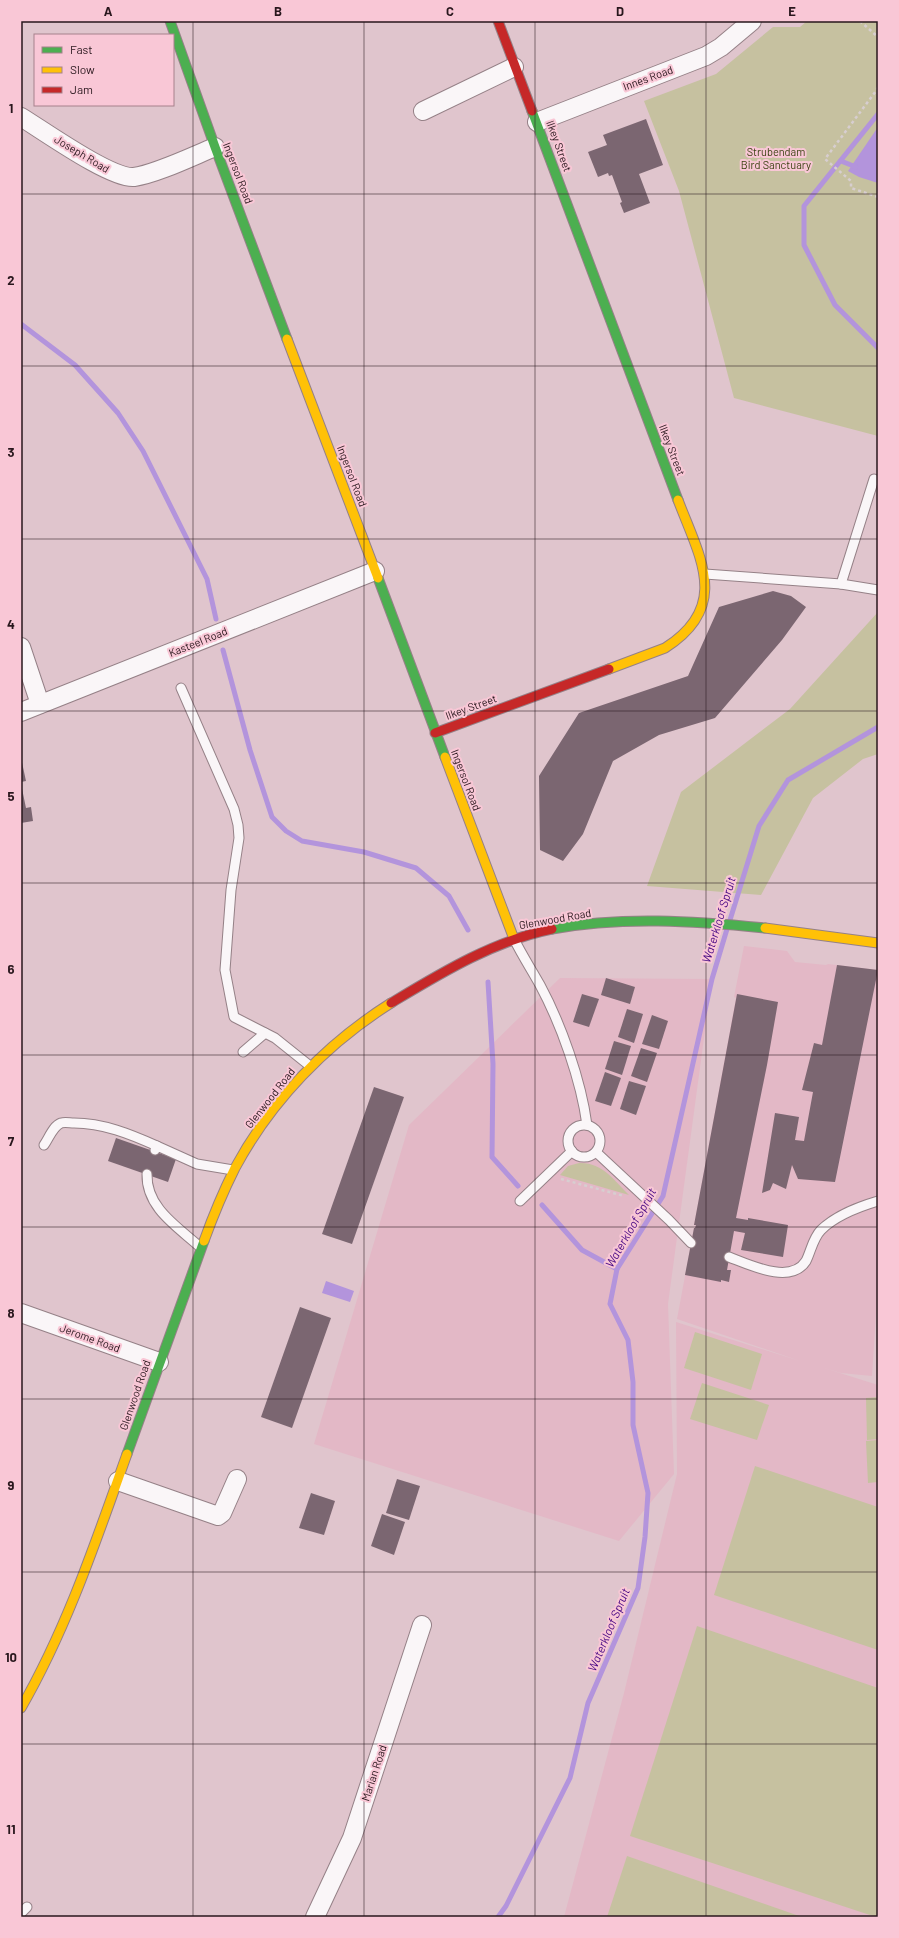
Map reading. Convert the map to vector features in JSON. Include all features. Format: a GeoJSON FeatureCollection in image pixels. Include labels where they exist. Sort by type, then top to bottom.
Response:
{"type":"FeatureCollection","features":[{"type":"Feature","properties":{"kind":"street","name":"Ingersol Road"},"geometry":{"type":"LineString","coordinates":[[170,21],[215,147],[514,939]]}},
{"type":"Feature","properties":{"kind":"street","name":"Ilkey Street"},"geometry":{"type":"LineString","coordinates":[[435,733],[652,653],[669,645],[680,638],[697,618],[705,596],[706,587],[704,574],[685,517],[537,122],[514,67],[498,21]]}},
{"type":"Feature","properties":{"kind":"street","name":"Innes Road"},"geometry":{"type":"LineString","coordinates":[[537,122],[706,56],[721,47],[752,21]]}},
{"type":"Feature","properties":{"kind":"street"},"geometry":{"type":"LineString","coordinates":[[424,111],[514,67]]}},
{"type":"Feature","properties":{"kind":"street","name":"Joseph Road"},"geometry":{"type":"LineString","coordinates":[[21,117],[99,165],[114,173],[129,177],[145,175],[215,147]]}},
{"type":"Feature","properties":{"kind":"street","name":"Kasteel Road"},"geometry":{"type":"LineString","coordinates":[[21,712],[375,571]]}},
{"type":"Feature","properties":{"kind":"street"},"geometry":{"type":"LineString","coordinates":[[21,647],[40,704]]}},
{"type":"Feature","properties":{"kind":"street","name":"Glenwood Road"},"geometry":{"type":"LineString","coordinates":[[21,1708],[39,1676],[61,1630],[118,1481],[159,1362],[201,1248],[234,1170],[243,1153],[270,1114],[310,1066],[328,1049],[393,1000],[429,979],[498,945],[514,939],[586,924],[626,921],[709,922],[878,943]]}},
{"type":"Feature","properties":{"kind":"street","name":"Jerome Road"},"geometry":{"type":"LineString","coordinates":[[21,1313],[159,1362]]}},
{"type":"Feature","properties":{"kind":"street"},"geometry":{"type":"LineString","coordinates":[[118,1481],[218,1516],[222,1513],[237,1479]]}},
{"type":"Feature","properties":{"kind":"street","name":"Marian Road"},"geometry":{"type":"LineString","coordinates":[[315,1917],[352,1838],[422,1624]]}},
{"type":"Feature","properties":{"kind":"lane"},"geometry":{"type":"LineString","coordinates":[[841,584],[874,478]]}},
{"type":"Feature","properties":{"kind":"lane"},"geometry":{"type":"LineString","coordinates":[[704,574],[841,584],[878,590]]}},
{"type":"Feature","properties":{"kind":"lane"},"geometry":{"type":"LineString","coordinates":[[181,688],[234,809],[238,825],[239,838],[231,890],[225,970],[234,1017],[284,1044],[310,1066]]}},
{"type":"Feature","properties":{"kind":"lane"},"geometry":{"type":"LineString","coordinates":[[514,939],[540,985],[562,1038],[580,1086],[587,1125]]}},
{"type":"Feature","properties":{"kind":"lane"},"geometry":{"type":"LineString","coordinates":[[243,1052],[265,1033]]}},
{"type":"Feature","properties":{"kind":"lane"},"geometry":{"type":"LineString","coordinates":[[44,1145],[56,1126],[62,1122],[86,1123],[105,1126],[132,1135],[156,1148],[197,1164],[234,1170]]}},
{"type":"Feature","properties":{"kind":"lane"},"geometry":{"type":"LineString","coordinates":[[587,1125],[593,1127],[600,1135],[600,1146],[596,1152],[584,1157],[578,1156],[572,1151],[568,1144],[570,1133],[577,1126],[587,1125]]}},
{"type":"Feature","properties":{"kind":"lane"},"geometry":{"type":"LineString","coordinates":[[520,1201],[572,1151]]}},
{"type":"Feature","properties":{"kind":"lane"},"geometry":{"type":"LineString","coordinates":[[596,1152],[669,1220],[691,1243]]}},
{"type":"Feature","properties":{"kind":"lane"},"geometry":{"type":"LineString","coordinates":[[147,1174],[148,1188],[155,1205],[201,1248]]}},
{"type":"Feature","properties":{"kind":"lane"},"geometry":{"type":"LineString","coordinates":[[730,1258],[768,1270],[789,1272],[798,1270],[806,1261],[820,1231],[851,1210],[878,1201]]}},
{"type":"Feature","properties":{"kind":"path"},"geometry":{"type":"LineString","coordinates":[[860,21],[878,37]]}},
{"type":"Feature","properties":{"kind":"path"},"geometry":{"type":"LineString","coordinates":[[878,87],[825,159],[851,181],[851,188],[878,197]]}},
{"type":"Feature","properties":{"kind":"path"},"geometry":{"type":"LineString","coordinates":[[550,1172],[556,1177],[633,1199],[640,1193]]}},
{"type":"Feature","properties":{"kind":"shaded area"},"geometry":{"type":"Polygon","coordinates":[[[878,127],[878,183],[859,177],[848,171],[878,127]]]}},
{"type":"Feature","properties":{"kind":"shaded area"},"geometry":{"type":"Polygon","coordinates":[[[744,946],[787,951],[795,962],[878,970],[878,1283],[872,1376],[841,1373],[821,1367],[878,1385],[878,1917],[564,1917],[624,1693],[677,1474],[676,1322],[800,1361],[677,1319],[694,1228],[696,1226],[694,1225],[736,998],[734,997],[744,946]]]}},
{"type":"Feature","properties":{"kind":"shaded area"},"geometry":{"type":"Polygon","coordinates":[[[560,978],[712,979],[668,1304],[674,1474],[619,1541],[314,1444],[409,1125],[560,978]]]}},
{"type":"Feature","properties":{"kind":"shaded area"},"geometry":{"type":"Polygon","coordinates":[[[326,1281],[354,1291],[350,1302],[322,1293],[326,1281]]]}},
{"type":"Feature","properties":{"kind":"green space","name":"Strubendam Bird Sanctuary"},"geometry":{"type":"Polygon","coordinates":[[[807,21],[878,21],[878,436],[734,398],[679,191],[644,101],[716,74],[773,27],[800,27],[807,21]]]}},
{"type":"Feature","properties":{"kind":"green space"},"geometry":{"type":"Polygon","coordinates":[[[878,612],[878,754],[863,759],[813,798],[761,895],[647,886],[681,792],[790,709],[878,612]]]}},
{"type":"Feature","properties":{"kind":"green space"},"geometry":{"type":"Polygon","coordinates":[[[579,1163],[587,1163],[601,1169],[613,1178],[629,1195],[560,1175],[568,1166],[579,1163]]]}},
{"type":"Feature","properties":{"kind":"green space"},"geometry":{"type":"Polygon","coordinates":[[[695,1332],[762,1354],[751,1390],[684,1368],[695,1332]]]}},
{"type":"Feature","properties":{"kind":"green space"},"geometry":{"type":"Polygon","coordinates":[[[702,1383],[769,1405],[757,1440],[690,1419],[702,1383]]]}},
{"type":"Feature","properties":{"kind":"green space"},"geometry":{"type":"Polygon","coordinates":[[[878,1397],[878,1439],[867,1440],[866,1398],[878,1397]]]}},
{"type":"Feature","properties":{"kind":"green space"},"geometry":{"type":"Polygon","coordinates":[[[878,1440],[878,1482],[868,1483],[866,1441],[878,1440]]]}},
{"type":"Feature","properties":{"kind":"green space"},"geometry":{"type":"Polygon","coordinates":[[[755,1466],[878,1507],[878,1650],[714,1595],[755,1466]]]}},
{"type":"Feature","properties":{"kind":"green space"},"geometry":{"type":"Polygon","coordinates":[[[697,1626],[878,1688],[878,1910],[876,1917],[630,1836],[697,1626]]]}},
{"type":"Feature","properties":{"kind":"green space"},"geometry":{"type":"Polygon","coordinates":[[[627,1856],[802,1917],[607,1917],[627,1856]]]}},
{"type":"Feature","properties":{"kind":"building"},"geometry":{"type":"Polygon","coordinates":[[[646,119],[663,165],[639,174],[650,203],[624,213],[620,203],[622,202],[612,175],[609,176],[608,173],[598,177],[588,152],[607,145],[603,135],[646,119]]]}},
{"type":"Feature","properties":{"kind":"building"},"geometry":{"type":"Polygon","coordinates":[[[773,591],[791,596],[806,607],[782,640],[715,718],[659,735],[613,761],[583,834],[563,861],[540,850],[539,776],[579,713],[688,676],[719,607],[773,591]]]}},
{"type":"Feature","properties":{"kind":"building"},"geometry":{"type":"Polygon","coordinates":[[[21,758],[26,781],[21,782],[21,758]]]}},
{"type":"Feature","properties":{"kind":"building"},"geometry":{"type":"Polygon","coordinates":[[[21,784],[26,808],[31,807],[33,821],[21,823],[21,784]]]}},
{"type":"Feature","properties":{"kind":"building"},"geometry":{"type":"Polygon","coordinates":[[[837,965],[878,970],[835,1182],[798,1179],[792,1165],[786,1189],[773,1183],[770,1190],[762,1193],[775,1113],[799,1117],[795,1140],[804,1141],[813,1092],[802,1090],[814,1043],[822,1045],[837,965]]]}},
{"type":"Feature","properties":{"kind":"building"},"geometry":{"type":"Polygon","coordinates":[[[606,978],[635,987],[630,1004],[601,995],[606,978]]]}},
{"type":"Feature","properties":{"kind":"building"},"geometry":{"type":"Polygon","coordinates":[[[582,994],[599,999],[589,1027],[573,1022],[582,994]]]}},
{"type":"Feature","properties":{"kind":"building"},"geometry":{"type":"Polygon","coordinates":[[[737,994],[778,1002],[767,1065],[736,1218],[748,1220],[748,1218],[788,1225],[783,1257],[741,1250],[745,1233],[734,1231],[727,1270],[731,1270],[729,1282],[721,1280],[721,1282],[685,1275],[694,1228],[696,1225],[694,1225],[737,994]]]}},
{"type":"Feature","properties":{"kind":"building"},"geometry":{"type":"Polygon","coordinates":[[[627,1009],[643,1014],[634,1043],[618,1037],[627,1009]]]}},
{"type":"Feature","properties":{"kind":"building"},"geometry":{"type":"Polygon","coordinates":[[[652,1015],[668,1021],[659,1049],[642,1044],[652,1015]]]}},
{"type":"Feature","properties":{"kind":"building"},"geometry":{"type":"Polygon","coordinates":[[[614,1041],[631,1046],[622,1075],[605,1069],[614,1041]]]}},
{"type":"Feature","properties":{"kind":"building"},"geometry":{"type":"Polygon","coordinates":[[[641,1048],[657,1053],[647,1082],[631,1076],[641,1048]]]}},
{"type":"Feature","properties":{"kind":"building"},"geometry":{"type":"Polygon","coordinates":[[[605,1072],[621,1078],[611,1106],[595,1101],[605,1072]]]}},
{"type":"Feature","properties":{"kind":"building"},"geometry":{"type":"Polygon","coordinates":[[[629,1081],[646,1086],[636,1115],[620,1109],[629,1081]]]}},
{"type":"Feature","properties":{"kind":"building"},"geometry":{"type":"Polygon","coordinates":[[[374,1087],[404,1097],[352,1244],[322,1234],[374,1087]]]}},
{"type":"Feature","properties":{"kind":"building"},"geometry":{"type":"Polygon","coordinates":[[[116,1138],[176,1159],[168,1182],[108,1161],[116,1138]]]}},
{"type":"Feature","properties":{"kind":"building"},"geometry":{"type":"Polygon","coordinates":[[[300,1307],[331,1318],[292,1428],[261,1417],[300,1307]]]}},
{"type":"Feature","properties":{"kind":"building"},"geometry":{"type":"Polygon","coordinates":[[[397,1479],[420,1486],[409,1520],[386,1513],[397,1479]]]}},
{"type":"Feature","properties":{"kind":"building"},"geometry":{"type":"Polygon","coordinates":[[[311,1493],[335,1501],[324,1535],[299,1528],[311,1493]]]}},
{"type":"Feature","properties":{"kind":"building"},"geometry":{"type":"Polygon","coordinates":[[[382,1514],[405,1522],[394,1555],[371,1546],[382,1514]]]}},
{"type":"Feature","properties":{"kind":"waterway","name":"Waterkloof Spruit"},"geometry":{"type":"LineString","coordinates":[[878,114],[804,206],[804,245],[835,305],[878,348]]}},
{"type":"Feature","properties":{"kind":"waterway","name":"Waterkloof Spruit"},"geometry":{"type":"LineString","coordinates":[[841,161],[856,167]]}},
{"type":"Feature","properties":{"kind":"waterway"},"geometry":{"type":"LineString","coordinates":[[21,324],[75,365],[118,413],[143,451],[207,579],[216,619]]}},
{"type":"Feature","properties":{"kind":"waterway"},"geometry":{"type":"LineString","coordinates":[[223,650],[250,750],[272,817],[286,831],[302,841],[364,852],[416,868],[449,896],[468,930]]}},
{"type":"Feature","properties":{"kind":"waterway","name":"Waterkloof Spruit"},"geometry":{"type":"LineString","coordinates":[[730,920],[759,826],[788,780],[878,727]]}},
{"type":"Feature","properties":{"kind":"waterway","name":"Waterkloof Spruit"},"geometry":{"type":"LineString","coordinates":[[498,1917],[506,1906],[570,1778],[588,1703],[638,1588],[645,1537],[648,1493],[633,1425],[633,1382],[628,1340],[610,1304],[617,1269],[663,1196],[712,979],[727,929]]}},
{"type":"Feature","properties":{"kind":"waterway"},"geometry":{"type":"LineString","coordinates":[[488,982],[493,1064],[492,1157],[518,1186]]}},
{"type":"Feature","properties":{"kind":"waterway"},"geometry":{"type":"LineString","coordinates":[[542,1205],[582,1250],[617,1269]]}},
{"type":"Feature","properties":{"kind":"traffic: fast"},"geometry":{"type":"LineString","coordinates":[[170,21],[215,147],[287,339]]}},
{"type":"Feature","properties":{"kind":"traffic: fast"},"geometry":{"type":"LineString","coordinates":[[532,111],[678,500]]}},
{"type":"Feature","properties":{"kind":"traffic: fast"},"geometry":{"type":"LineString","coordinates":[[378,578],[445,757]]}},
{"type":"Feature","properties":{"kind":"traffic: fast"},"geometry":{"type":"LineString","coordinates":[[552,929],[605,922],[632,921],[712,923],[765,928]]}},
{"type":"Feature","properties":{"kind":"traffic: fast"},"geometry":{"type":"LineString","coordinates":[[127,1454],[204,1241]]}},
{"type":"Feature","properties":{"kind":"traffic: slow"},"geometry":{"type":"LineString","coordinates":[[287,339],[378,578]]}},
{"type":"Feature","properties":{"kind":"traffic: slow"},"geometry":{"type":"LineString","coordinates":[[609,669],[665,648],[685,632],[698,615],[704,598],[704,580],[701,561],[678,500]]}},
{"type":"Feature","properties":{"kind":"traffic: slow"},"geometry":{"type":"LineString","coordinates":[[445,757],[514,939]]}},
{"type":"Feature","properties":{"kind":"traffic: slow"},"geometry":{"type":"LineString","coordinates":[[765,928],[878,943]]}},
{"type":"Feature","properties":{"kind":"traffic: slow"},"geometry":{"type":"LineString","coordinates":[[204,1241],[218,1204],[235,1168],[249,1143],[283,1097],[302,1076],[344,1037],[391,1003]]}},
{"type":"Feature","properties":{"kind":"traffic: slow"},"geometry":{"type":"LineString","coordinates":[[21,1708],[53,1647],[80,1584],[127,1454]]}},
{"type":"Feature","properties":{"kind":"traffic: jam"},"geometry":{"type":"LineString","coordinates":[[498,21],[532,111]]}},
{"type":"Feature","properties":{"kind":"traffic: jam"},"geometry":{"type":"LineString","coordinates":[[435,733],[609,669]]}},
{"type":"Feature","properties":{"kind":"traffic: jam"},"geometry":{"type":"LineString","coordinates":[[391,1003],[468,959],[509,941],[552,929]]}}]}
